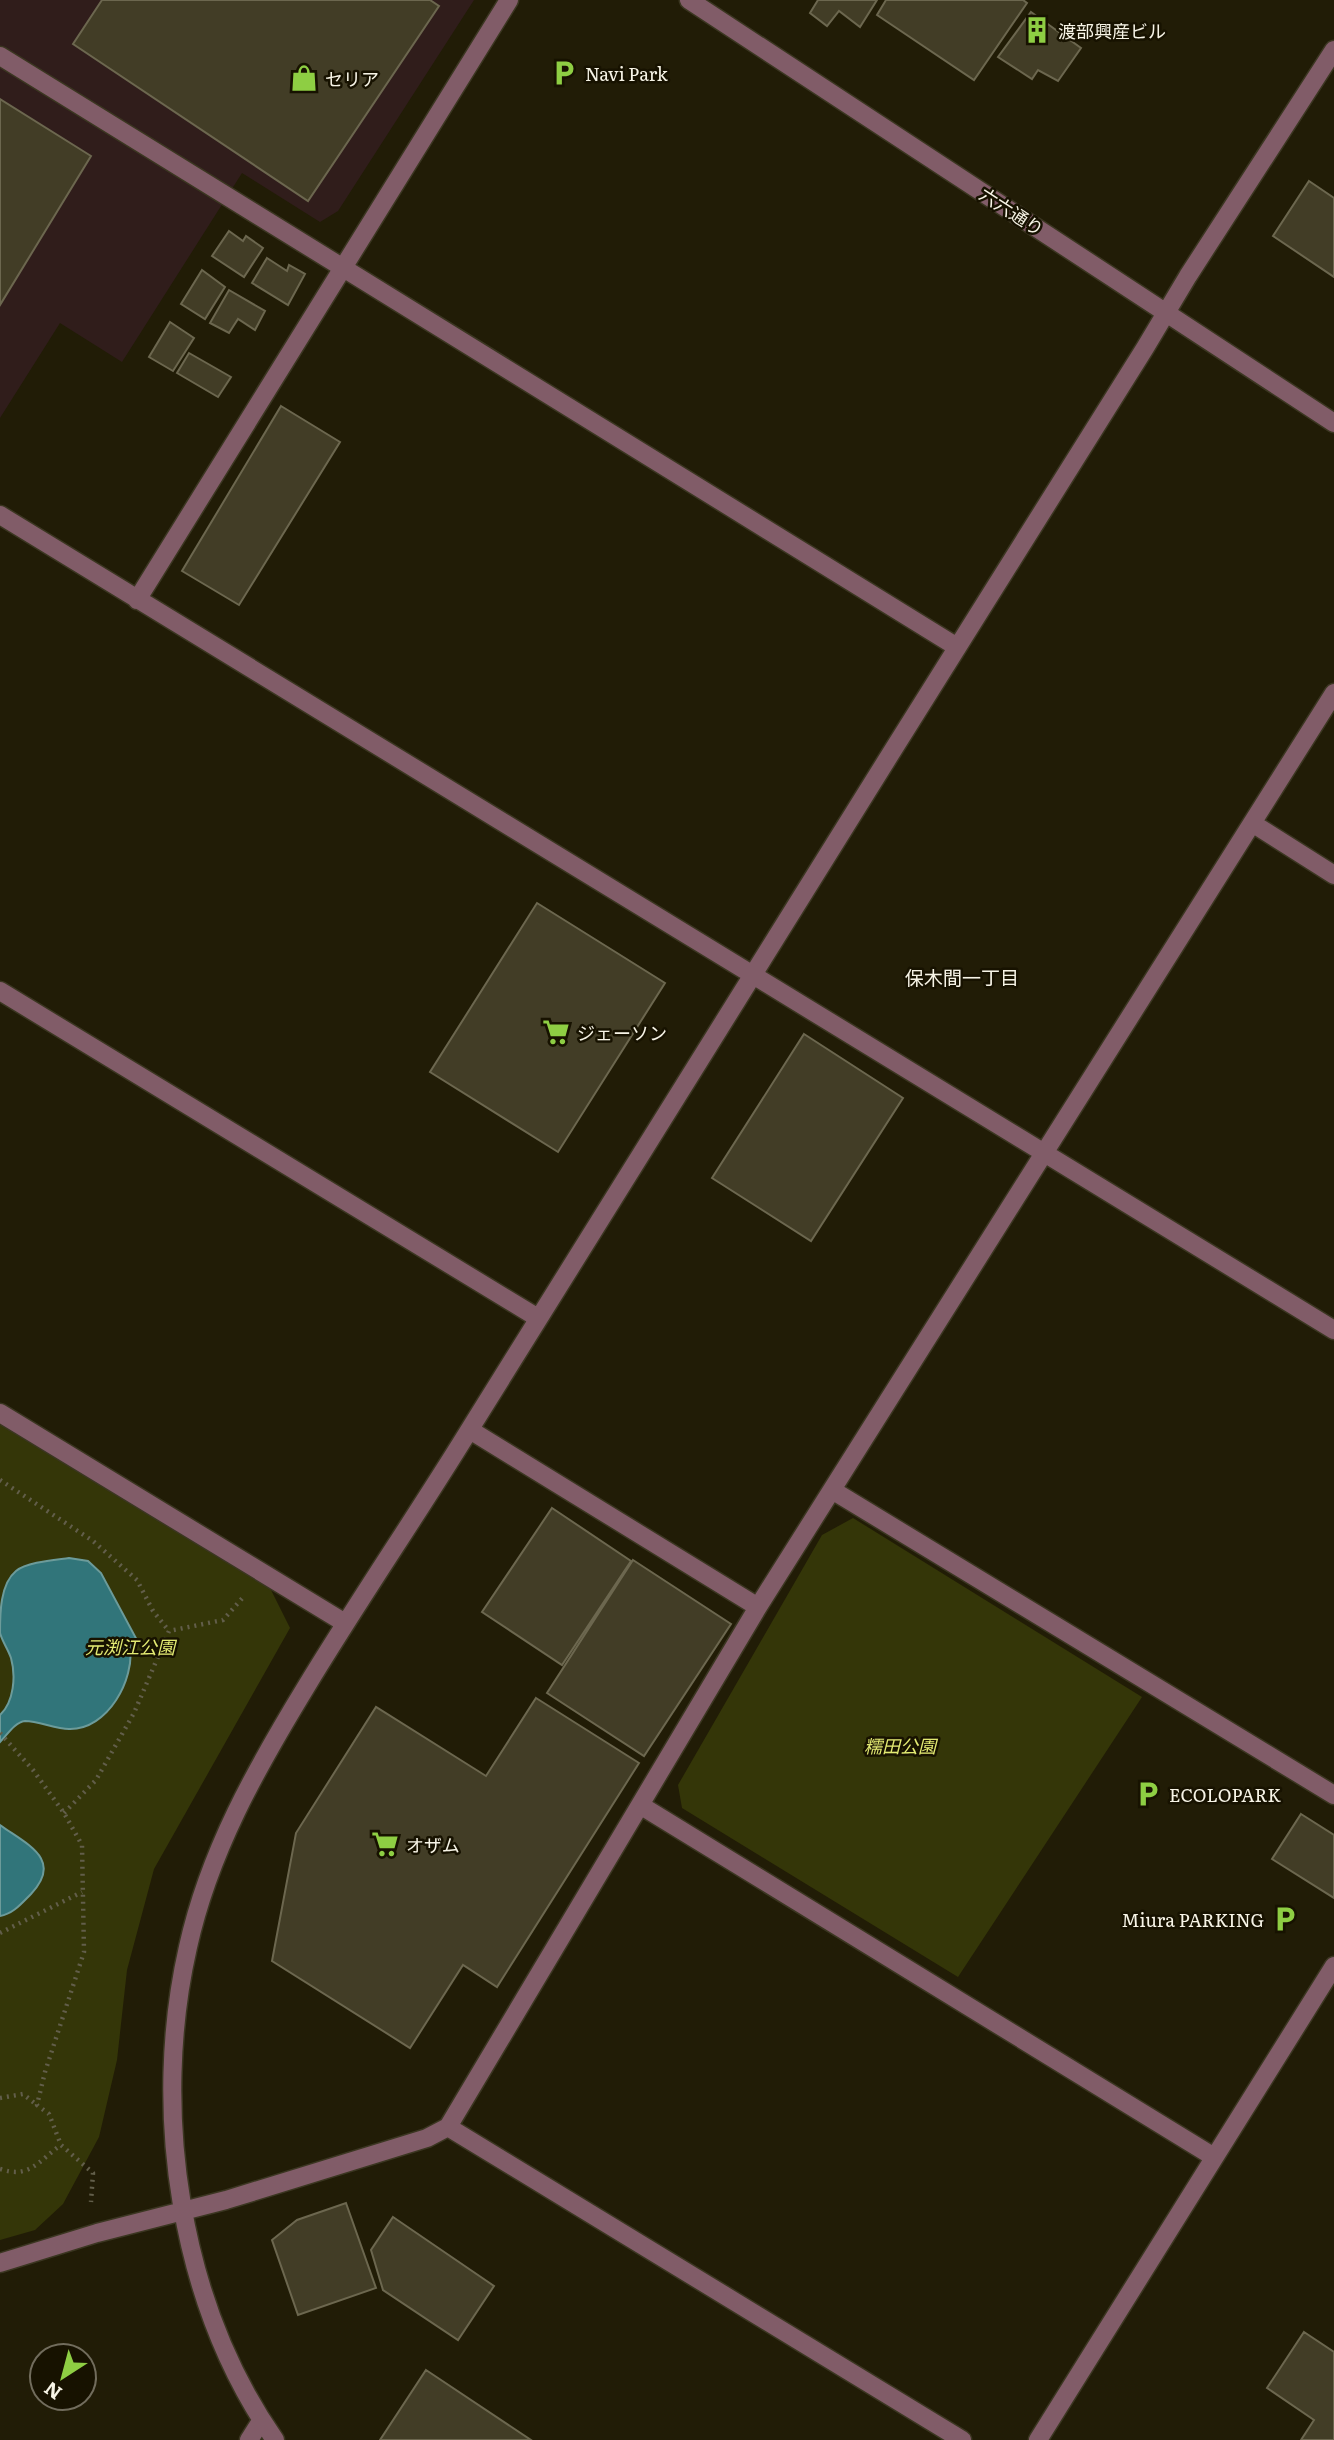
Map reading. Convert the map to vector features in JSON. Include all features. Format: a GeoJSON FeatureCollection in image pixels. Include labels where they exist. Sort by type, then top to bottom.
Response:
{"type":"FeatureCollection","features":[{"type":"Feature","properties":{"kind":"street"},"geometry":{"type":"LineString","coordinates":[[137,600],[509,0]]}},
{"type":"Feature","properties":{"kind":"street","name":"六六通り"},"geometry":{"type":"LineString","coordinates":[[689,0],[1334,423]]}},
{"type":"Feature","properties":{"kind":"street"},"geometry":{"type":"LineString","coordinates":[[275,2440],[261,2421],[222,2345],[193,2258],[183,2211],[174,2142],[171,2073],[176,2006],[189,1942],[207,1879],[234,1813],[263,1757],[345,1623],[470,1430],[957,646],[1334,50]]}},
{"type":"Feature","properties":{"kind":"street"},"geometry":{"type":"LineString","coordinates":[[0,56],[957,646]]}},
{"type":"Feature","properties":{"kind":"street"},"geometry":{"type":"LineString","coordinates":[[0,515],[1045,1150],[1334,1330]]}},
{"type":"Feature","properties":{"kind":"street"},"geometry":{"type":"LineString","coordinates":[[0,2263],[427,2138],[448,2127],[758,1607],[1334,693]]}},
{"type":"Feature","properties":{"kind":"street"},"geometry":{"type":"LineString","coordinates":[[1252,823],[1334,875]]}},
{"type":"Feature","properties":{"kind":"street"},"geometry":{"type":"LineString","coordinates":[[0,991],[538,1318]]}},
{"type":"Feature","properties":{"kind":"street"},"geometry":{"type":"LineString","coordinates":[[0,1413],[345,1623]]}},
{"type":"Feature","properties":{"kind":"street"},"geometry":{"type":"LineString","coordinates":[[470,1430],[758,1607]]}},
{"type":"Feature","properties":{"kind":"street"},"geometry":{"type":"LineString","coordinates":[[832,1490],[1334,1796]]}},
{"type":"Feature","properties":{"kind":"street"},"geometry":{"type":"LineString","coordinates":[[640,1805],[1214,2157]]}},
{"type":"Feature","properties":{"kind":"street"},"geometry":{"type":"LineString","coordinates":[[1038,2440],[1214,2157],[1331,1977]]}},
{"type":"Feature","properties":{"kind":"street"},"geometry":{"type":"LineString","coordinates":[[448,2127],[962,2440]]}},
{"type":"Feature","properties":{"kind":"street"},"geometry":{"type":"LineString","coordinates":[[249,2440],[261,2421]]}},
{"type":"Feature","properties":{"kind":"path"},"geometry":{"type":"LineString","coordinates":[[0,1480],[102,1549],[137,1580],[153,1611],[169,1631]]}},
{"type":"Feature","properties":{"kind":"path"},"geometry":{"type":"LineString","coordinates":[[169,1631],[223,1619],[265,1574]]}},
{"type":"Feature","properties":{"kind":"path"},"geometry":{"type":"LineString","coordinates":[[64,1813],[96,1780],[134,1713],[169,1631]]}},
{"type":"Feature","properties":{"kind":"path"},"geometry":{"type":"LineString","coordinates":[[0,1733],[64,1813],[82,1845],[84,1952],[37,2105]]}},
{"type":"Feature","properties":{"kind":"path"},"geometry":{"type":"LineString","coordinates":[[0,1933],[82,1892]]}},
{"type":"Feature","properties":{"kind":"path"},"geometry":{"type":"LineString","coordinates":[[0,2098],[23,2094],[49,2114],[61,2145],[93,2173],[91,2202]]}},
{"type":"Feature","properties":{"kind":"path"},"geometry":{"type":"LineString","coordinates":[[0,2169],[20,2174],[32,2169],[61,2145]]}},
{"type":"Feature","properties":{"kind":"shaded area"},"geometry":{"type":"Polygon","coordinates":[[[0,0],[474,0],[338,211],[320,222],[242,173],[122,362],[60,323],[0,418],[0,0]]]}},
{"type":"Feature","properties":{"kind":"green space","name":"元渕江公園"},"geometry":{"type":"Polygon","coordinates":[[[0,1422],[262,1572],[290,1628],[154,1869],[127,1970],[117,2060],[99,2137],[63,2204],[35,2230],[0,2240],[0,1422]]]}},
{"type":"Feature","properties":{"kind":"green space","name":"糯田公園"},"geometry":{"type":"Polygon","coordinates":[[[853,1518],[1142,1697],[958,1977],[682,1808],[678,1785],[822,1535],[853,1518]]]}},
{"type":"Feature","properties":{"kind":"water"},"geometry":{"type":"Polygon","coordinates":[[[69,1558],[88,1561],[101,1573],[138,1642],[130,1646],[128,1673],[123,1687],[107,1712],[83,1727],[64,1729],[25,1721],[15,1726],[0,1742],[0,1715],[11,1696],[13,1681],[11,1658],[0,1633],[4,1591],[11,1577],[21,1568],[69,1558]]]}},
{"type":"Feature","properties":{"kind":"water"},"geometry":{"type":"Polygon","coordinates":[[[0,1825],[38,1854],[44,1871],[31,1894],[13,1911],[0,1916],[0,1825]]]}},
{"type":"Feature","properties":{"kind":"building"},"geometry":{"type":"Polygon","coordinates":[[[102,0],[430,0],[439,6],[308,201],[73,44],[102,0]]]}},
{"type":"Feature","properties":{"kind":"building"},"geometry":{"type":"Polygon","coordinates":[[[818,0],[877,0],[860,27],[839,11],[827,26],[810,13],[818,0]]]}},
{"type":"Feature","properties":{"kind":"building"},"geometry":{"type":"Polygon","coordinates":[[[886,0],[1023,0],[1027,3],[974,80],[877,15],[886,0]]]}},
{"type":"Feature","properties":{"kind":"building","name":"渡部興産ビル"},"geometry":{"type":"Polygon","coordinates":[[[1031,12],[1081,48],[1058,81],[1038,70],[1032,79],[998,57],[1031,12]]]}},
{"type":"Feature","properties":{"kind":"building"},"geometry":{"type":"Polygon","coordinates":[[[0,99],[91,156],[0,305],[0,99]]]}},
{"type":"Feature","properties":{"kind":"building"},"geometry":{"type":"Polygon","coordinates":[[[1309,181],[1334,198],[1334,277],[1273,236],[1309,181]]]}},
{"type":"Feature","properties":{"kind":"building"},"geometry":{"type":"Polygon","coordinates":[[[229,231],[243,241],[246,236],[263,248],[244,277],[212,256],[229,231]]]}},
{"type":"Feature","properties":{"kind":"building"},"geometry":{"type":"Polygon","coordinates":[[[267,258],[287,271],[289,265],[305,274],[288,305],[252,283],[267,258]]]}},
{"type":"Feature","properties":{"kind":"building"},"geometry":{"type":"Polygon","coordinates":[[[202,270],[225,287],[205,319],[181,304],[202,270]]]}},
{"type":"Feature","properties":{"kind":"building"},"geometry":{"type":"Polygon","coordinates":[[[229,290],[265,311],[255,330],[238,319],[229,333],[210,323],[229,290]]]}},
{"type":"Feature","properties":{"kind":"building"},"geometry":{"type":"Polygon","coordinates":[[[170,322],[194,338],[173,371],[149,357],[170,322]]]}},
{"type":"Feature","properties":{"kind":"building"},"geometry":{"type":"Polygon","coordinates":[[[189,353],[231,377],[218,397],[177,373],[189,353]]]}},
{"type":"Feature","properties":{"kind":"building"},"geometry":{"type":"Polygon","coordinates":[[[281,406],[340,442],[239,605],[182,571],[281,406]]]}},
{"type":"Feature","properties":{"kind":"building"},"geometry":{"type":"Polygon","coordinates":[[[537,903],[665,983],[558,1152],[430,1072],[537,903]]]}},
{"type":"Feature","properties":{"kind":"building"},"geometry":{"type":"Polygon","coordinates":[[[804,1034],[903,1098],[811,1241],[712,1178],[804,1034]]]}},
{"type":"Feature","properties":{"kind":"building"},"geometry":{"type":"Polygon","coordinates":[[[552,1508],[631,1561],[562,1665],[482,1612],[552,1508]]]}},
{"type":"Feature","properties":{"kind":"building"},"geometry":{"type":"Polygon","coordinates":[[[633,1560],[731,1624],[644,1756],[547,1693],[633,1560]]]}},
{"type":"Feature","properties":{"kind":"building"},"geometry":{"type":"Polygon","coordinates":[[[536,1698],[639,1763],[497,1987],[463,1965],[410,2048],[272,1961],[296,1833],[376,1707],[486,1776],[536,1698]]]}},
{"type":"Feature","properties":{"kind":"building"},"geometry":{"type":"Polygon","coordinates":[[[1301,1814],[1334,1835],[1334,1898],[1272,1859],[1301,1814]]]}},
{"type":"Feature","properties":{"kind":"building"},"geometry":{"type":"Polygon","coordinates":[[[346,2203],[376,2288],[298,2315],[272,2240],[297,2220],[346,2203]]]}},
{"type":"Feature","properties":{"kind":"building"},"geometry":{"type":"Polygon","coordinates":[[[393,2217],[494,2286],[458,2340],[383,2290],[371,2250],[393,2217]]]}},
{"type":"Feature","properties":{"kind":"building"},"geometry":{"type":"Polygon","coordinates":[[[1304,2332],[1334,2352],[1334,2440],[1301,2440],[1314,2420],[1267,2388],[1304,2332]]]}},
{"type":"Feature","properties":{"kind":"building"},"geometry":{"type":"Polygon","coordinates":[[[426,2370],[531,2440],[380,2440],[426,2370]]]}},
{"type":"Feature","properties":{"kind":"place","name":"渡部興産ビル"},"geometry":{"type":"Point","coordinates":[1037,30]}},
{"type":"Feature","properties":{"kind":"place","name":"Navi Park"},"geometry":{"type":"Point","coordinates":[564,73]}},
{"type":"Feature","properties":{"kind":"place","name":"セリア"},"geometry":{"type":"Point","coordinates":[304,78]}},
{"type":"Feature","properties":{"kind":"place","name":"ジェーソン"},"geometry":{"type":"Point","coordinates":[556,1032]}},
{"type":"Feature","properties":{"kind":"place","name":"ECOLOPARK"},"geometry":{"type":"Point","coordinates":[1148,1794]}},
{"type":"Feature","properties":{"kind":"place","name":"オザム"},"geometry":{"type":"Point","coordinates":[385,1844]}},
{"type":"Feature","properties":{"kind":"place","name":"Miura PARKING"},"geometry":{"type":"Point","coordinates":[1285,1919]}},
{"type":"Feature","properties":{"kind":"district","name":"保木間一丁目"},"geometry":{"type":"Point","coordinates":[962,977]}}]}
